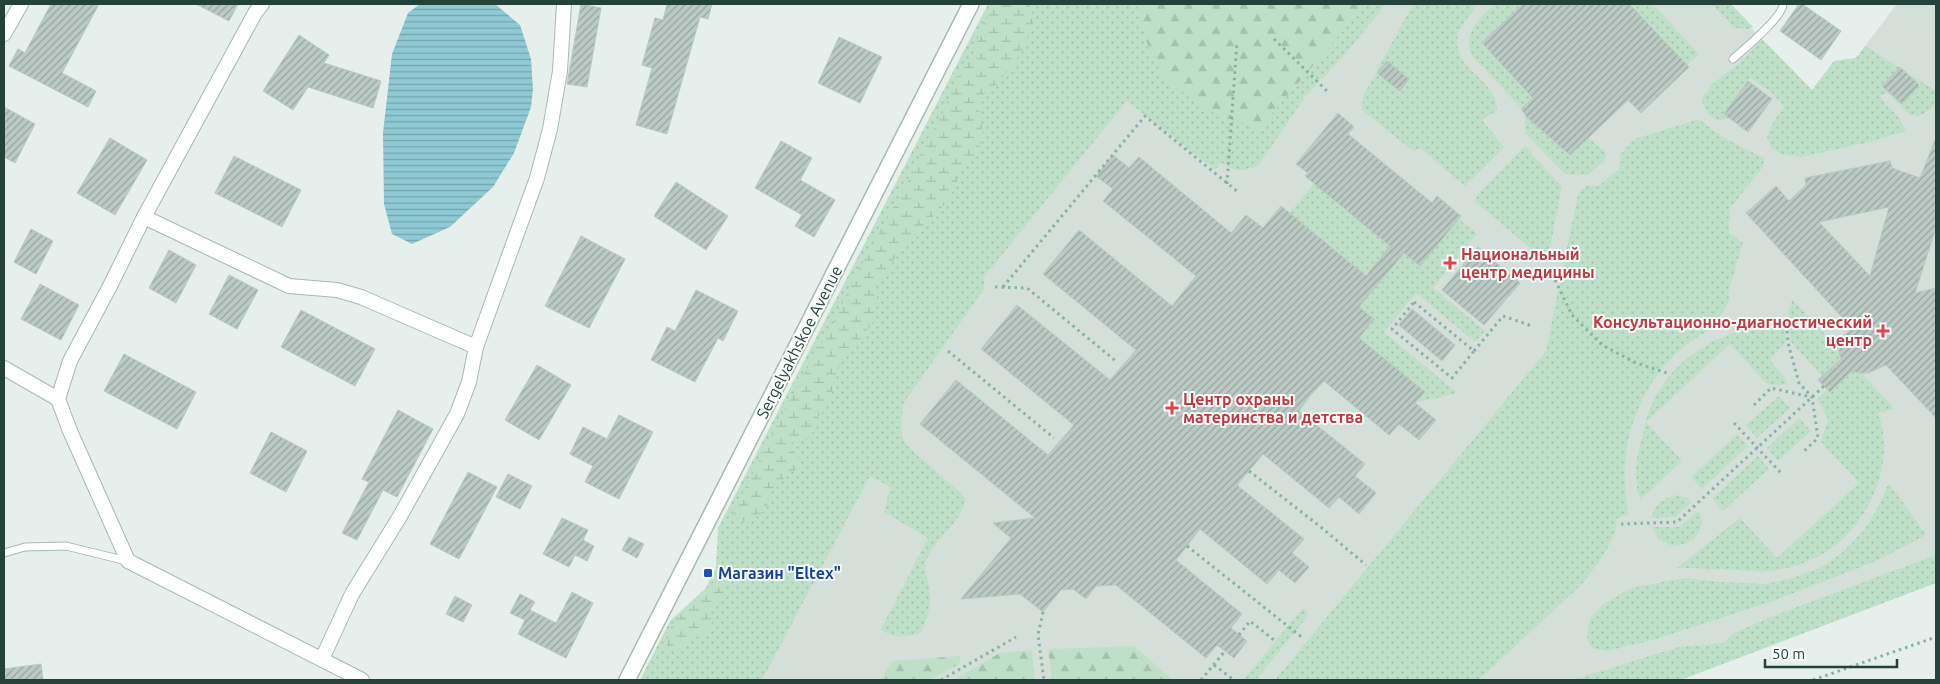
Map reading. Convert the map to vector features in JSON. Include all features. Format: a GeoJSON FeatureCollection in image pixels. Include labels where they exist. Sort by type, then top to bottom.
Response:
{"type":"FeatureCollection","features":[{"type":"Feature","properties":{"kind":"main road","name":"Sergelyakhskoe Avenue"},"geometry":{"type":"LineString","coordinates":[[627,680],[971,4]]}},
{"type":"Feature","properties":{"kind":"street"},"geometry":{"type":"LineString","coordinates":[[4,34],[21,4]]}},
{"type":"Feature","properties":{"kind":"street"},"geometry":{"type":"LineString","coordinates":[[262,4],[255,13],[144,217],[70,361],[58,399],[70,431],[128,561],[362,680]]}},
{"type":"Feature","properties":{"kind":"street"},"geometry":{"type":"LineString","coordinates":[[322,660],[352,594],[399,518],[457,414],[469,382],[476,347],[537,178],[544,153],[560,71],[564,4]]}},
{"type":"Feature","properties":{"kind":"street"},"geometry":{"type":"LineString","coordinates":[[144,217],[289,286],[337,290],[361,297],[476,347]]}},
{"type":"Feature","properties":{"kind":"street"},"geometry":{"type":"LineString","coordinates":[[4,368],[58,399]]}},
{"type":"Feature","properties":{"kind":"lane"},"geometry":{"type":"LineString","coordinates":[[1733,59],[1777,17],[1783,9],[1783,4]]}},
{"type":"Feature","properties":{"kind":"lane"},"geometry":{"type":"LineString","coordinates":[[4,553],[26,547],[66,546],[128,561]]}},
{"type":"Feature","properties":{"kind":"path"},"geometry":{"type":"LineString","coordinates":[[1274,39],[1329,92]]}},
{"type":"Feature","properties":{"kind":"path"},"geometry":{"type":"LineString","coordinates":[[1227,184],[1237,42]]}},
{"type":"Feature","properties":{"kind":"path"},"geometry":{"type":"LineString","coordinates":[[1003,287],[1145,116],[1238,192]]}},
{"type":"Feature","properties":{"kind":"path"},"geometry":{"type":"LineString","coordinates":[[1555,280],[1572,315],[1602,345],[1636,363],[1667,373]]}},
{"type":"Feature","properties":{"kind":"path"},"geometry":{"type":"LineString","coordinates":[[995,287],[1026,288],[1117,362]]}},
{"type":"Feature","properties":{"kind":"path"},"geometry":{"type":"LineString","coordinates":[[1474,351],[1414,302],[1392,329],[1452,378],[1503,316],[1532,326]]}},
{"type":"Feature","properties":{"kind":"path"},"geometry":{"type":"LineString","coordinates":[[1786,318],[1788,343],[1799,383],[1812,397],[1818,438],[1803,452]]}},
{"type":"Feature","properties":{"kind":"path"},"geometry":{"type":"LineString","coordinates":[[948,350],[1054,438]]}},
{"type":"Feature","properties":{"kind":"path"},"geometry":{"type":"LineString","coordinates":[[1621,524],[1677,522],[1824,386]]}},
{"type":"Feature","properties":{"kind":"path"},"geometry":{"type":"LineString","coordinates":[[1754,405],[1771,388],[1812,397]]}},
{"type":"Feature","properties":{"kind":"path"},"geometry":{"type":"LineString","coordinates":[[1734,423],[1781,473]]}},
{"type":"Feature","properties":{"kind":"path"},"geometry":{"type":"LineString","coordinates":[[1249,471],[1366,565]]}},
{"type":"Feature","properties":{"kind":"path"},"geometry":{"type":"LineString","coordinates":[[1187,546],[1304,639]]}},
{"type":"Feature","properties":{"kind":"path"},"geometry":{"type":"LineString","coordinates":[[1043,612],[1038,636],[1044,680]]}},
{"type":"Feature","properties":{"kind":"path"},"geometry":{"type":"LineString","coordinates":[[1239,635],[1250,621],[1274,640]]}},
{"type":"Feature","properties":{"kind":"path"},"geometry":{"type":"LineString","coordinates":[[941,680],[1016,637]]}},
{"type":"Feature","properties":{"kind":"path"},"geometry":{"type":"LineString","coordinates":[[1813,680],[1936,637]]}},
{"type":"Feature","properties":{"kind":"path"},"geometry":{"type":"LineString","coordinates":[[1201,680],[1225,651]]}},
{"type":"Feature","properties":{"kind":"path"},"geometry":{"type":"LineString","coordinates":[[1214,665],[1234,680]]}},
{"type":"Feature","properties":{"kind":"shaded area","name":"Национальный центр медицины"},"geometry":{"type":"Polygon","coordinates":[[[1105,4],[1727,4],[1812,90],[1834,61],[1856,58],[1897,4],[1936,4],[1936,578],[1666,680],[750,680],[1105,4]]]}},
{"type":"Feature","properties":{"kind":"green space"},"geometry":{"type":"Polygon","coordinates":[[[988,4],[1386,4],[1342,58],[1305,97],[1258,166],[1239,170],[1221,163],[1215,170],[1127,101],[984,277],[984,289],[903,404],[901,430],[904,441],[962,494],[966,500],[958,517],[935,545],[926,561],[925,568],[930,591],[930,602],[927,618],[921,633],[895,636],[881,629],[928,538],[884,512],[890,487],[870,476],[762,680],[640,680],[670,621],[705,589],[716,568],[718,528],[988,4]]]}},
{"type":"Feature","properties":{"kind":"green space"},"geometry":{"type":"Polygon","coordinates":[[[994,4],[1030,4],[1033,23],[1022,52],[996,86],[981,96],[979,109],[982,134],[979,147],[972,159],[958,174],[956,187],[944,205],[900,250],[877,286],[877,303],[873,322],[836,370],[831,400],[825,410],[816,418],[813,432],[805,441],[798,439],[788,445],[797,455],[802,467],[791,472],[771,490],[766,510],[748,521],[740,521],[733,513],[781,416],[838,314],[853,280],[913,172],[923,147],[941,117],[956,80],[977,47],[978,36],[994,4]]]}},
{"type":"Feature","properties":{"kind":"green space"},"geometry":{"type":"Polygon","coordinates":[[[1137,4],[1366,4],[1257,131],[1251,126],[1215,114],[1165,80],[1147,43],[1137,4]]]}},
{"type":"Feature","properties":{"kind":"green space"},"geometry":{"type":"Polygon","coordinates":[[[1413,4],[1476,4],[1459,32],[1458,49],[1462,59],[1490,90],[1495,99],[1497,110],[1482,120],[1504,147],[1465,186],[1420,148],[1414,152],[1362,110],[1363,96],[1413,4]]]}},
{"type":"Feature","properties":{"kind":"green space"},"geometry":{"type":"Polygon","coordinates":[[[1494,4],[1653,4],[1699,54],[1640,109],[1628,98],[1588,137],[1606,153],[1606,159],[1588,175],[1565,174],[1525,133],[1525,112],[1472,56],[1469,48],[1471,33],[1478,21],[1494,4]]]}},
{"type":"Feature","properties":{"kind":"green space"},"geometry":{"type":"Polygon","coordinates":[[[1711,4],[1731,4],[1753,27],[1748,29],[1735,28],[1711,4]]]}},
{"type":"Feature","properties":{"kind":"green space"},"geometry":{"type":"Polygon","coordinates":[[[1762,39],[1812,90],[1834,61],[1856,58],[1865,46],[1936,91],[1934,107],[1919,116],[1910,115],[1888,93],[1880,96],[1886,105],[1898,116],[1906,131],[1870,142],[1801,157],[1781,154],[1771,148],[1767,136],[1772,124],[1784,106],[1770,91],[1750,78],[1724,114],[1729,118],[1717,121],[1707,113],[1701,99],[1712,84],[1741,62],[1762,39]]]}},
{"type":"Feature","properties":{"kind":"green space"},"geometry":{"type":"Polygon","coordinates":[[[1699,119],[1722,136],[1764,158],[1763,167],[1730,208],[1729,232],[1743,243],[1728,293],[1730,300],[1711,328],[1682,348],[1659,373],[1637,411],[1632,425],[1625,462],[1628,515],[1617,518],[1615,534],[1602,558],[1582,584],[1479,680],[1275,680],[1546,351],[1578,194],[1587,185],[1598,186],[1619,169],[1620,155],[1634,139],[1699,119]]]}},
{"type":"Feature","properties":{"kind":"green space"},"geometry":{"type":"Polygon","coordinates":[[[1525,146],[1562,187],[1549,252],[1540,256],[1475,202],[1477,195],[1525,146]]]}},
{"type":"Feature","properties":{"kind":"green space"},"geometry":{"type":"Polygon","coordinates":[[[1314,183],[1390,246],[1366,276],[1290,213],[1314,183]]]}},
{"type":"Feature","properties":{"kind":"green space"},"geometry":{"type":"Polygon","coordinates":[[[1459,219],[1477,234],[1433,288],[1485,331],[1475,342],[1416,293],[1384,332],[1457,393],[1415,403],[1425,392],[1344,326],[1404,253],[1420,266],[1459,219]]]}},
{"type":"Feature","properties":{"kind":"green space"},"geometry":{"type":"Polygon","coordinates":[[[1793,300],[1895,409],[1878,413],[1883,433],[1884,452],[1881,472],[1875,491],[1858,522],[1846,535],[1833,547],[1803,563],[1764,571],[1677,568],[1740,518],[1777,558],[1859,483],[1821,442],[1828,419],[1817,399],[1831,386],[1790,341],[1788,309],[1793,300]]]}},
{"type":"Feature","properties":{"kind":"green space"},"geometry":{"type":"Polygon","coordinates":[[[1766,325],[1784,326],[1786,342],[1770,360],[1786,379],[1787,384],[1768,385],[1730,344],[1646,422],[1682,461],[1640,500],[1636,477],[1638,452],[1646,420],[1661,388],[1684,361],[1699,350],[1731,334],[1748,328],[1766,325]]]}},
{"type":"Feature","properties":{"kind":"green space"},"geometry":{"type":"Polygon","coordinates":[[[1779,396],[1790,408],[1757,438],[1746,425],[1779,396]]]}},
{"type":"Feature","properties":{"kind":"green space"},"geometry":{"type":"Polygon","coordinates":[[[1799,418],[1811,431],[1778,461],[1767,448],[1799,418]]]}},
{"type":"Feature","properties":{"kind":"green space"},"geometry":{"type":"Polygon","coordinates":[[[1737,434],[1748,446],[1702,489],[1691,477],[1737,434]]]}},
{"type":"Feature","properties":{"kind":"green space"},"geometry":{"type":"Polygon","coordinates":[[[1758,456],[1769,469],[1723,511],[1712,499],[1758,456]]]}},
{"type":"Feature","properties":{"kind":"green space"},"geometry":{"type":"Polygon","coordinates":[[[1889,483],[1926,535],[1874,562],[1773,601],[1653,640],[1607,651],[1594,649],[1590,645],[1587,637],[1590,618],[1604,604],[1631,588],[1682,578],[1766,584],[1792,578],[1820,568],[1843,552],[1864,530],[1876,511],[1889,483]]]}},
{"type":"Feature","properties":{"kind":"green space"},"geometry":{"type":"Polygon","coordinates":[[[1677,495],[1687,498],[1692,502],[1675,517],[1651,518],[1660,502],[1677,495]]]}},
{"type":"Feature","properties":{"kind":"green space"},"geometry":{"type":"Polygon","coordinates":[[[1699,510],[1702,521],[1700,531],[1694,539],[1686,544],[1667,544],[1658,538],[1652,527],[1679,527],[1699,510]]]}},
{"type":"Feature","properties":{"kind":"green space"},"geometry":{"type":"Polygon","coordinates":[[[1936,555],[1936,583],[1681,680],[1572,680],[1679,647],[1723,643],[1734,633],[1773,616],[1936,555]]]}},
{"type":"Feature","properties":{"kind":"green space"},"geometry":{"type":"Polygon","coordinates":[[[721,574],[726,576],[723,598],[715,602],[710,608],[708,614],[713,621],[711,626],[703,634],[688,638],[686,647],[676,651],[666,648],[670,630],[676,619],[721,574]]]}},
{"type":"Feature","properties":{"kind":"green space"},"geometry":{"type":"Polygon","coordinates":[[[1303,608],[1307,611],[1307,617],[1256,680],[1243,680],[1303,608]]]}},
{"type":"Feature","properties":{"kind":"green space"},"geometry":{"type":"Polygon","coordinates":[[[1134,646],[1173,680],[1052,680],[1048,649],[1134,646]]]}},
{"type":"Feature","properties":{"kind":"green space"},"geometry":{"type":"Polygon","coordinates":[[[1032,650],[1035,680],[953,680],[1000,653],[1032,650]]]}},
{"type":"Feature","properties":{"kind":"green space"},"geometry":{"type":"Polygon","coordinates":[[[961,656],[959,664],[931,680],[881,680],[892,661],[961,656]]]}},
{"type":"Feature","properties":{"kind":"water"},"geometry":{"type":"Polygon","coordinates":[[[420,4],[495,4],[520,25],[531,59],[533,89],[531,107],[514,153],[493,187],[450,227],[412,244],[392,234],[384,204],[383,133],[392,54],[408,13],[420,4]]]}},
{"type":"Feature","properties":{"kind":"building"},"geometry":{"type":"Polygon","coordinates":[[[51,4],[99,4],[62,73],[96,91],[88,107],[9,66],[18,49],[25,53],[51,4]]]}},
{"type":"Feature","properties":{"kind":"building"},"geometry":{"type":"Polygon","coordinates":[[[196,4],[238,4],[229,21],[196,4]]]}},
{"type":"Feature","properties":{"kind":"building"},"geometry":{"type":"Polygon","coordinates":[[[581,4],[601,8],[587,87],[567,84],[581,4]]]}},
{"type":"Feature","properties":{"kind":"building"},"geometry":{"type":"Polygon","coordinates":[[[667,4],[712,4],[708,19],[700,17],[667,134],[636,125],[652,68],[642,65],[655,18],[663,20],[667,4]]]}},
{"type":"Feature","properties":{"kind":"building"},"geometry":{"type":"Polygon","coordinates":[[[1523,4],[1629,4],[1689,67],[1641,113],[1628,100],[1570,155],[1527,117],[1521,109],[1533,98],[1482,43],[1523,4]]]}},
{"type":"Feature","properties":{"kind":"building"},"geometry":{"type":"Polygon","coordinates":[[[1799,4],[1802,4],[1841,31],[1821,60],[1780,31],[1799,4]]]}},
{"type":"Feature","properties":{"kind":"building"},"geometry":{"type":"Polygon","coordinates":[[[299,35],[329,55],[324,63],[381,81],[373,108],[308,87],[293,110],[263,91],[299,35]]]}},
{"type":"Feature","properties":{"kind":"building"},"geometry":{"type":"Polygon","coordinates":[[[839,37],[882,57],[860,103],[818,83],[839,37]]]}},
{"type":"Feature","properties":{"kind":"building"},"geometry":{"type":"Polygon","coordinates":[[[1387,61],[1409,79],[1400,91],[1377,73],[1387,61]]]}},
{"type":"Feature","properties":{"kind":"building"},"geometry":{"type":"Polygon","coordinates":[[[1900,67],[1919,85],[1902,104],[1882,86],[1900,67]]]}},
{"type":"Feature","properties":{"kind":"building"},"geometry":{"type":"Polygon","coordinates":[[[1748,81],[1772,99],[1748,132],[1724,114],[1748,81]]]}},
{"type":"Feature","properties":{"kind":"building"},"geometry":{"type":"Polygon","coordinates":[[[4,107],[35,124],[15,163],[4,157],[4,107]]]}},
{"type":"Feature","properties":{"kind":"building"},"geometry":{"type":"Polygon","coordinates":[[[1338,113],[1354,127],[1348,134],[1432,203],[1437,196],[1461,216],[1420,266],[1404,253],[1359,307],[1374,319],[1359,338],[1425,392],[1415,403],[1436,420],[1419,440],[1399,424],[1389,435],[1324,381],[1309,397],[1299,411],[1365,464],[1355,476],[1376,493],[1359,514],[1339,497],[1329,508],[1263,454],[1237,485],[1304,539],[1292,553],[1309,567],[1295,583],[1279,570],[1267,584],[1200,529],[1176,560],[1242,614],[1231,628],[1247,641],[1234,658],[1217,645],[1206,658],[1116,585],[1096,586],[1086,599],[1073,589],[1061,590],[1043,612],[1020,594],[961,599],[1011,538],[993,523],[1035,518],[920,424],[956,380],[1048,455],[1074,425],[981,349],[1017,305],[1110,380],[1136,350],[1043,274],[1079,230],[1172,306],[1196,276],[1103,201],[1113,189],[1096,176],[1113,155],[1129,168],[1139,157],[1231,233],[1246,215],[1263,228],[1281,206],[1366,276],[1390,246],[1305,176],[1308,173],[1296,164],[1338,113]]]}},
{"type":"Feature","properties":{"kind":"building"},"geometry":{"type":"Polygon","coordinates":[[[110,138],[147,160],[115,215],[77,193],[110,138]]]}},
{"type":"Feature","properties":{"kind":"building"},"geometry":{"type":"Polygon","coordinates":[[[1936,140],[1936,228],[1915,293],[1936,288],[1936,418],[1886,365],[1868,373],[1852,371],[1830,392],[1818,380],[1841,359],[1840,343],[1844,335],[1852,328],[1746,213],[1776,186],[1789,201],[1806,185],[1805,178],[1890,161],[1892,168],[1920,178],[1936,140]],[[1889,207],[1819,222],[1870,276],[1889,207]]]}},
{"type":"Feature","properties":{"kind":"building"},"geometry":{"type":"Polygon","coordinates":[[[781,141],[812,158],[800,180],[835,200],[814,237],[795,226],[802,215],[755,188],[781,141]]]}},
{"type":"Feature","properties":{"kind":"building"},"geometry":{"type":"Polygon","coordinates":[[[234,156],[301,190],[282,227],[215,193],[234,156]]]}},
{"type":"Feature","properties":{"kind":"building"},"geometry":{"type":"Polygon","coordinates":[[[676,182],[728,216],[706,250],[654,216],[676,182]]]}},
{"type":"Feature","properties":{"kind":"building"},"geometry":{"type":"Polygon","coordinates":[[[31,229],[53,241],[36,274],[14,262],[31,229]]]}},
{"type":"Feature","properties":{"kind":"building"},"geometry":{"type":"Polygon","coordinates":[[[581,236],[625,259],[589,328],[545,306],[581,236]]]}},
{"type":"Feature","properties":{"kind":"building"},"geometry":{"type":"Polygon","coordinates":[[[1478,247],[1520,283],[1484,325],[1442,290],[1478,247]]]}},
{"type":"Feature","properties":{"kind":"building"},"geometry":{"type":"Polygon","coordinates":[[[169,250],[196,265],[176,303],[149,288],[169,250]]]}},
{"type":"Feature","properties":{"kind":"building"},"geometry":{"type":"Polygon","coordinates":[[[229,275],[258,290],[237,329],[209,314],[229,275]]]}},
{"type":"Feature","properties":{"kind":"building"},"geometry":{"type":"Polygon","coordinates":[[[40,284],[79,305],[61,340],[21,319],[40,284]]]}},
{"type":"Feature","properties":{"kind":"building"},"geometry":{"type":"Polygon","coordinates":[[[696,290],[738,311],[723,341],[718,338],[695,382],[651,360],[667,327],[675,331],[696,290]]]}},
{"type":"Feature","properties":{"kind":"building"},"geometry":{"type":"Polygon","coordinates":[[[1412,309],[1455,345],[1442,361],[1399,325],[1412,309]]]}},
{"type":"Feature","properties":{"kind":"building"},"geometry":{"type":"Polygon","coordinates":[[[301,310],[375,349],[355,386],[281,347],[301,310]]]}},
{"type":"Feature","properties":{"kind":"building"},"geometry":{"type":"Polygon","coordinates":[[[124,354],[196,392],[177,429],[104,391],[124,354]]]}},
{"type":"Feature","properties":{"kind":"building"},"geometry":{"type":"Polygon","coordinates":[[[537,365],[571,385],[539,440],[505,420],[537,365]]]}},
{"type":"Feature","properties":{"kind":"building"},"geometry":{"type":"Polygon","coordinates":[[[398,410],[433,429],[397,497],[383,490],[357,540],[342,533],[369,482],[362,479],[398,410]]]}},
{"type":"Feature","properties":{"kind":"building"},"geometry":{"type":"Polygon","coordinates":[[[619,415],[653,432],[619,499],[585,482],[593,466],[570,454],[583,427],[607,439],[619,415]]]}},
{"type":"Feature","properties":{"kind":"building"},"geometry":{"type":"Polygon","coordinates":[[[271,432],[307,451],[286,492],[250,473],[271,432]]]}},
{"type":"Feature","properties":{"kind":"building"},"geometry":{"type":"Polygon","coordinates":[[[468,472],[497,487],[459,559],[430,544],[468,472]]]}},
{"type":"Feature","properties":{"kind":"building"},"geometry":{"type":"Polygon","coordinates":[[[508,474],[532,486],[520,509],[496,497],[508,474]]]}},
{"type":"Feature","properties":{"kind":"building"},"geometry":{"type":"Polygon","coordinates":[[[562,518],[588,530],[583,540],[594,546],[587,561],[575,555],[569,567],[543,554],[562,518]]]}},
{"type":"Feature","properties":{"kind":"building"},"geometry":{"type":"Polygon","coordinates":[[[629,537],[644,544],[637,558],[622,550],[629,537]]]}},
{"type":"Feature","properties":{"kind":"building"},"geometry":{"type":"Polygon","coordinates":[[[572,592],[593,603],[566,658],[518,634],[525,620],[510,613],[520,594],[535,602],[530,610],[556,623],[572,592]]]}},
{"type":"Feature","properties":{"kind":"building"},"geometry":{"type":"Polygon","coordinates":[[[455,596],[472,605],[463,622],[446,614],[455,596]]]}},
{"type":"Feature","properties":{"kind":"building"},"geometry":{"type":"Polygon","coordinates":[[[41,664],[43,680],[4,680],[4,669],[41,664]]]}},
{"type":"Feature","properties":{"kind":"place","name":"Национальный центр медицины"},"geometry":{"type":"Point","coordinates":[1450,263]}},
{"type":"Feature","properties":{"kind":"place","name":"Консультационно-диагностический центр"},"geometry":{"type":"Point","coordinates":[1883,331]}},
{"type":"Feature","properties":{"kind":"place","name":"Центр охраны материнства и детства"},"geometry":{"type":"Point","coordinates":[1172,408]}},
{"type":"Feature","properties":{"kind":"place","name":"Магазин \"Eltex\""},"geometry":{"type":"Point","coordinates":[708,573]}}]}
